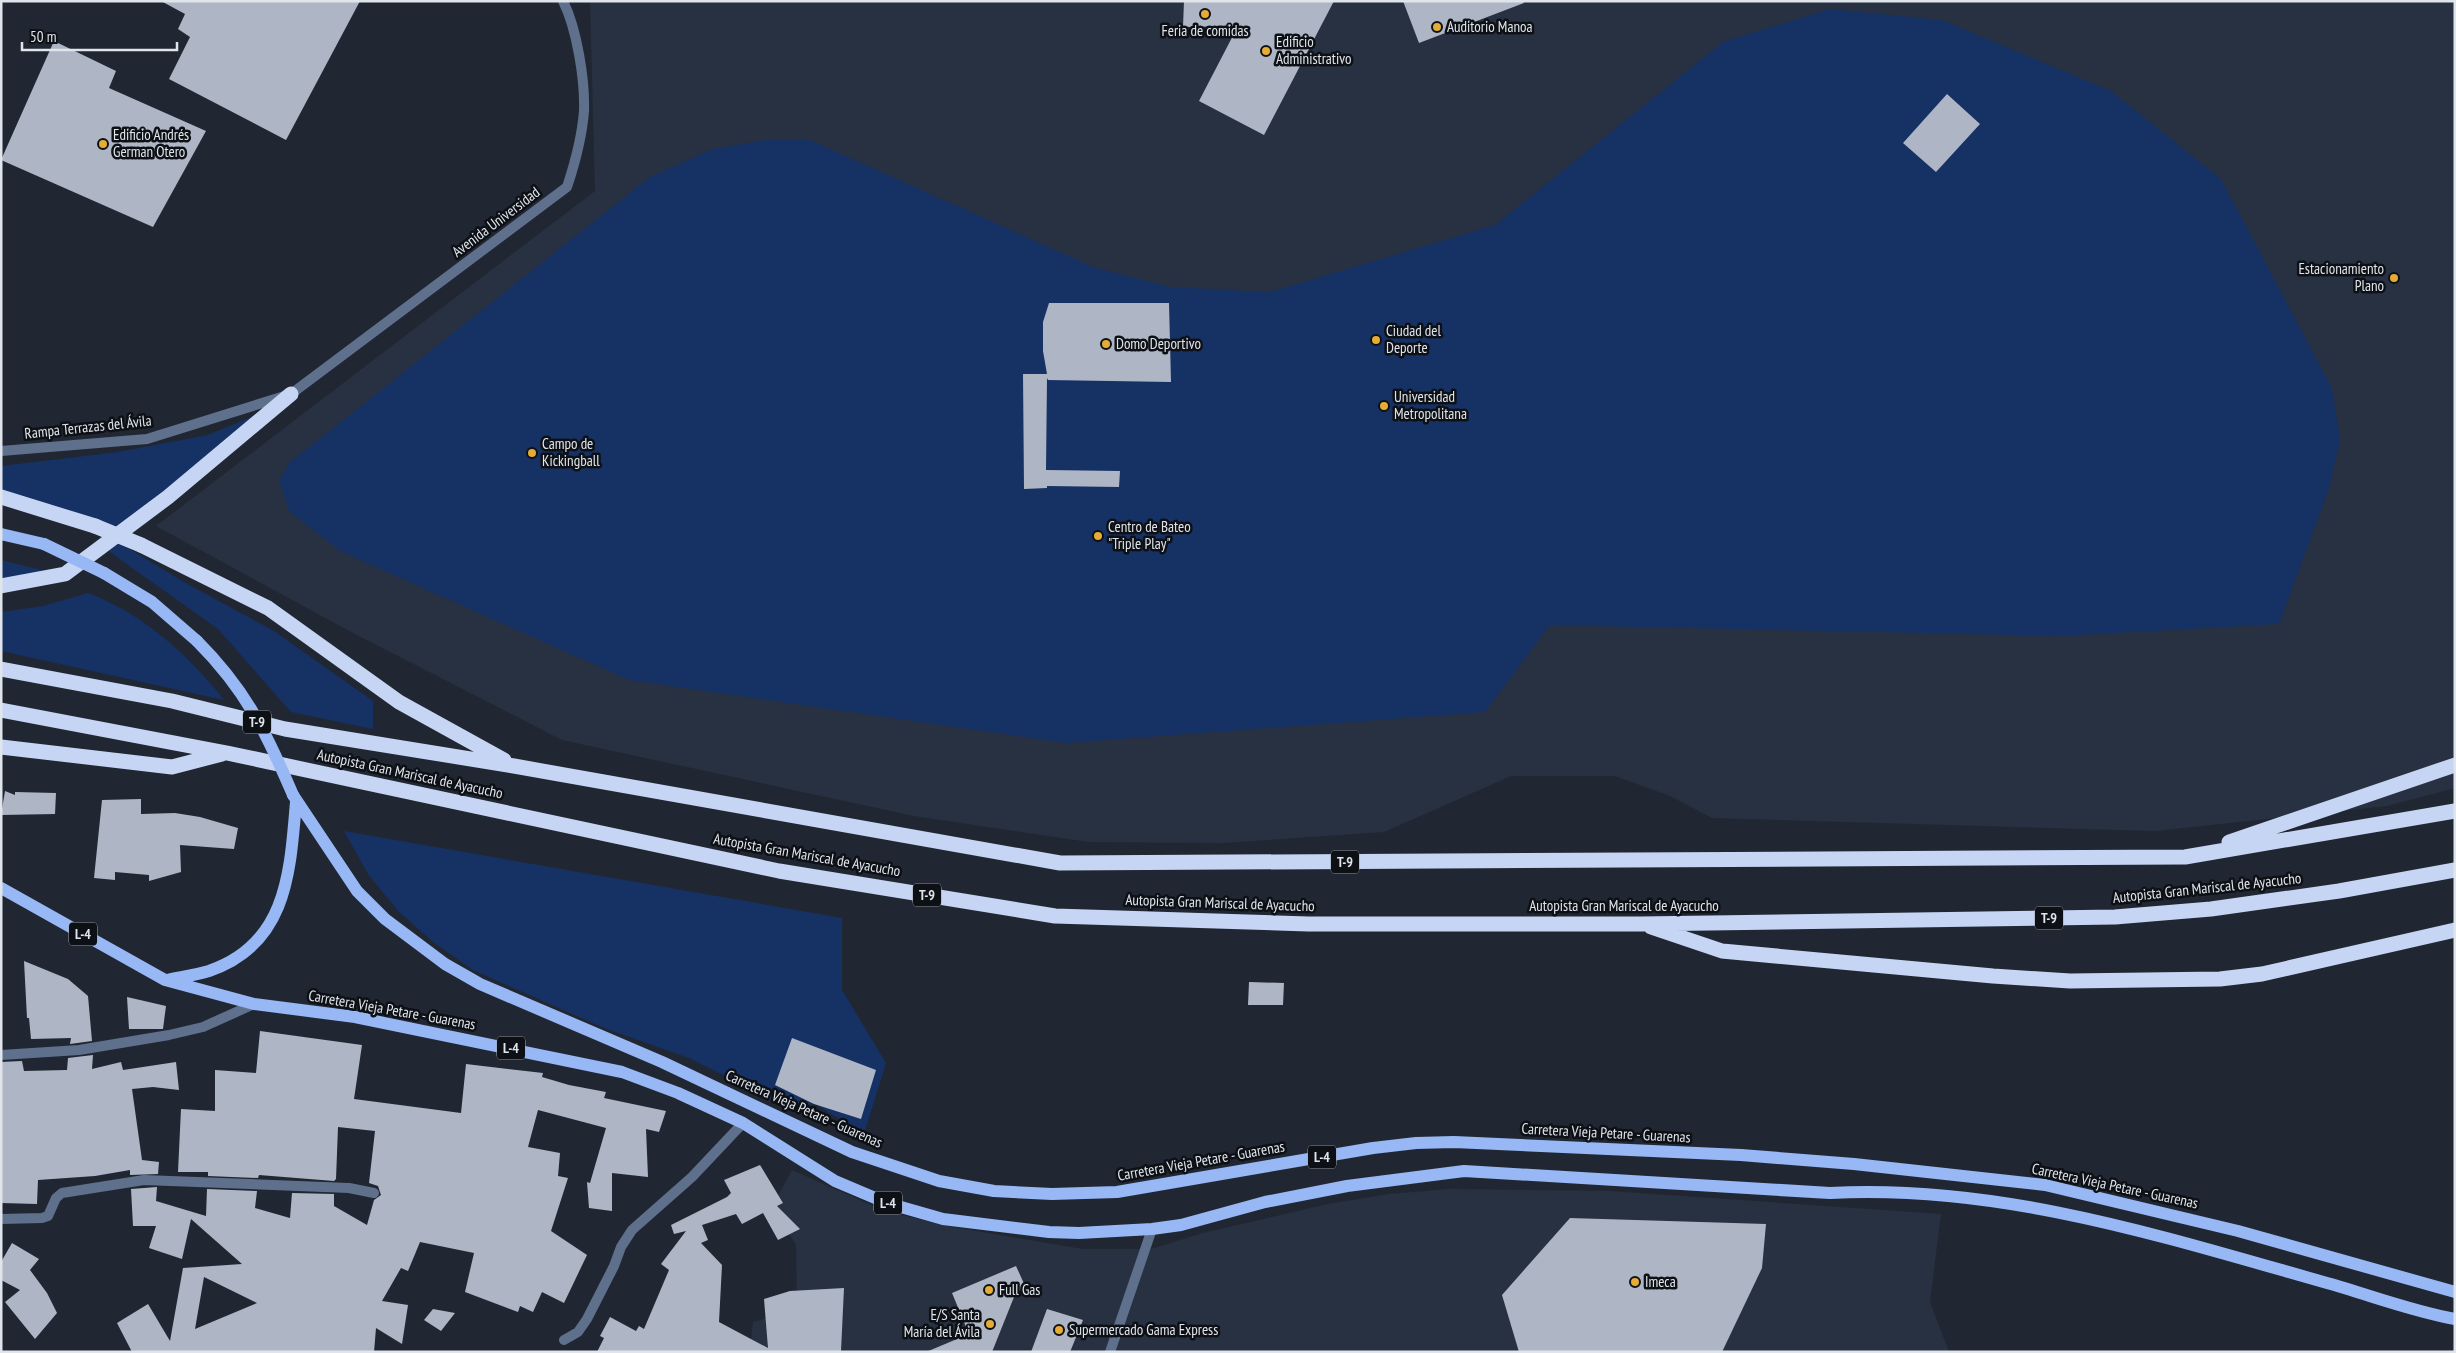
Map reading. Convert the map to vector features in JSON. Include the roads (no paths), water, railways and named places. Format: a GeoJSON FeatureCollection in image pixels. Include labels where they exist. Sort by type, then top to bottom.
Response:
{"type":"FeatureCollection","features":[{"type":"Feature","properties":{"kind":"highway"},"geometry":{"type":"LineString","coordinates":[[1,586],[65,574],[168,496],[291,394]]}},
{"type":"Feature","properties":{"kind":"highway"},"geometry":{"type":"LineString","coordinates":[[1,497],[95,526],[141,545],[268,608],[399,702],[514,766]]}},
{"type":"Feature","properties":{"kind":"highway","name":"Autopista Gran Mariscal de Ayacucho"},"geometry":{"type":"LineString","coordinates":[[1,669],[172,702],[286,729],[514,766],[1060,863],[2185,857],[2455,811]]}},
{"type":"Feature","properties":{"kind":"highway","name":"Autopista Gran Mariscal de Ayacucho"},"geometry":{"type":"LineString","coordinates":[[1,710],[227,753],[779,871],[1055,916],[1308,924],[1640,924],[2115,917],[2211,909],[2455,870]]}},
{"type":"Feature","properties":{"kind":"highway"},"geometry":{"type":"LineString","coordinates":[[1,747],[172,767],[227,753]]}},
{"type":"Feature","properties":{"kind":"highway"},"geometry":{"type":"LineString","coordinates":[[2185,857],[2455,765]]}},
{"type":"Feature","properties":{"kind":"highway"},"geometry":{"type":"LineString","coordinates":[[1640,924],[1722,951],[1993,976],[2070,981],[2220,979],[2262,974],[2455,930]]}},
{"type":"Feature","properties":{"kind":"main road","name":"L-4"},"geometry":{"type":"LineString","coordinates":[[1,534],[44,544],[104,572],[152,602],[197,641],[221,665],[246,698],[270,742],[294,799],[288,877],[281,901],[270,924],[254,943],[234,958],[209,971],[165,980]]}},
{"type":"Feature","properties":{"kind":"main road","name":"Carretera Vieja Petare - Guarenas"},"geometry":{"type":"LineString","coordinates":[[294,799],[357,890],[385,919],[445,964],[480,984],[662,1062],[852,1152],[939,1181],[994,1191],[1052,1194],[1117,1192],[1416,1142],[1454,1142],[1741,1155],[1854,1164],[2045,1185],[2238,1230],[2455,1292]]}},
{"type":"Feature","properties":{"kind":"main road","name":"Carretera Vieja Petare - Guarenas"},"geometry":{"type":"LineString","coordinates":[[1,888],[165,980],[254,1004],[354,1017],[622,1072],[678,1093],[743,1123],[835,1181],[887,1203],[943,1219],[1020,1229],[1069,1232],[1152,1230]]}},
{"type":"Feature","properties":{"kind":"main road","name":"L-4"},"geometry":{"type":"LineString","coordinates":[[1152,1230],[1199,1220],[1265,1202],[1347,1186],[1464,1171],[1830,1193],[1875,1191],[1928,1193],[1976,1197],[2045,1208],[2115,1225],[2329,1283],[2430,1314],[2455,1319]]}},
{"type":"Feature","properties":{"kind":"street","name":"Avenida Universidad"},"geometry":{"type":"LineString","coordinates":[[291,394],[567,187],[580,140],[584,110],[575,39],[563,1]]}},
{"type":"Feature","properties":{"kind":"street","name":"Rampa Terrazas del Ávila"},"geometry":{"type":"LineString","coordinates":[[1,450],[147,439],[291,394]]}},
{"type":"Feature","properties":{"kind":"street"},"geometry":{"type":"LineString","coordinates":[[1,1055],[79,1050],[169,1035],[204,1027],[254,1004]]}},
{"type":"Feature","properties":{"kind":"street"},"geometry":{"type":"LineString","coordinates":[[564,1340],[578,1332],[614,1266],[621,1247],[632,1230],[692,1177],[743,1123]]}},
{"type":"Feature","properties":{"kind":"street"},"geometry":{"type":"LineString","coordinates":[[1,1219],[42,1218],[48,1216],[56,1198],[62,1193],[144,1180],[349,1188],[374,1193]]}},
{"type":"Feature","properties":{"kind":"street"},"geometry":{"type":"LineString","coordinates":[[1110,1352],[1152,1230]]}},
{"type":"Feature","properties":{"kind":"place","name":"Feria de comidas"},"geometry":{"type":"Point","coordinates":[1205,14]}},
{"type":"Feature","properties":{"kind":"place","name":"Auditorio Manoa"},"geometry":{"type":"Point","coordinates":[1437,27]}},
{"type":"Feature","properties":{"kind":"place","name":"Edificio Administrativo"},"geometry":{"type":"Point","coordinates":[1266,51]}},
{"type":"Feature","properties":{"kind":"place","name":"Edificio Andrés German Otero"},"geometry":{"type":"Point","coordinates":[103,144]}},
{"type":"Feature","properties":{"kind":"place","name":"Estacionamiento Plano"},"geometry":{"type":"Point","coordinates":[2394,278]}},
{"type":"Feature","properties":{"kind":"place","name":"Ciudad del Deporte"},"geometry":{"type":"Point","coordinates":[1376,340]}},
{"type":"Feature","properties":{"kind":"place","name":"Domo Deportivo"},"geometry":{"type":"Point","coordinates":[1106,344]}},
{"type":"Feature","properties":{"kind":"place","name":"Universidad Metropolitana"},"geometry":{"type":"Point","coordinates":[1384,406]}},
{"type":"Feature","properties":{"kind":"place","name":"Campo de Kickingball"},"geometry":{"type":"Point","coordinates":[532,453]}},
{"type":"Feature","properties":{"kind":"place","name":"Centro de Bateo \"Triple Play\""},"geometry":{"type":"Point","coordinates":[1098,536]}},
{"type":"Feature","properties":{"kind":"place","name":"Imeca"},"geometry":{"type":"Point","coordinates":[1635,1282]}},
{"type":"Feature","properties":{"kind":"place","name":"Full Gas"},"geometry":{"type":"Point","coordinates":[989,1290]}},
{"type":"Feature","properties":{"kind":"place","name":"E/S Santa María del Ávila"},"geometry":{"type":"Point","coordinates":[990,1324]}},
{"type":"Feature","properties":{"kind":"place","name":"Supermercado Gama Express"},"geometry":{"type":"Point","coordinates":[1059,1330]}}]}
